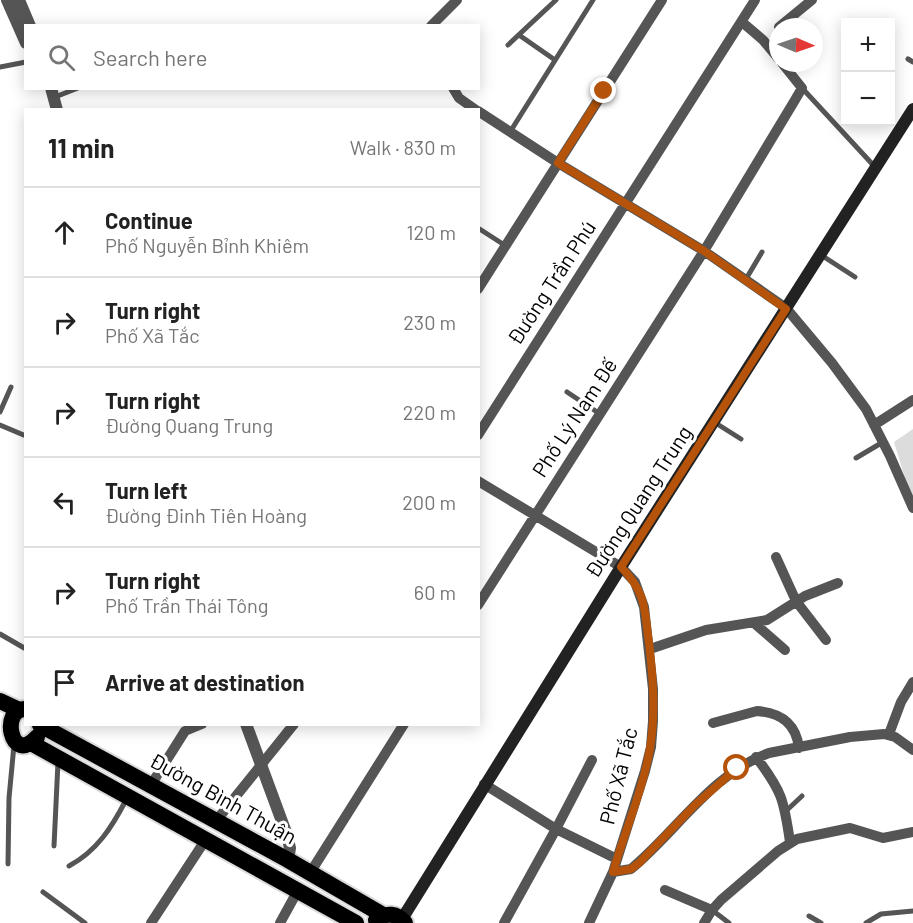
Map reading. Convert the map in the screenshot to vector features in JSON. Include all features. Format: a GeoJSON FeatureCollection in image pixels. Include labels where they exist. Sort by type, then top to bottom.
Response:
{"type":"FeatureCollection","features":[{"type":"Feature","properties":{"kind":"highway"},"geometry":{"type":"LineString","coordinates":[[0,701],[21,709]]}},
{"type":"Feature","properties":{"kind":"highway"},"geometry":{"type":"LineString","coordinates":[[21,709],[8,714],[9,736],[38,735],[40,726]]}},
{"type":"Feature","properties":{"kind":"highway","name":"Đường Bình Thuận"},"geometry":{"type":"LineString","coordinates":[[42,726],[288,860],[379,919],[393,914],[403,921]]}},
{"type":"Feature","properties":{"kind":"highway","name":"Đường Bình Thuận"},"geometry":{"type":"LineString","coordinates":[[9,736],[59,758],[356,923]]}},
{"type":"Feature","properties":{"kind":"main road","name":"Đường Quang Trung"},"geometry":{"type":"LineString","coordinates":[[403,921],[484,784],[913,109]]}},
{"type":"Feature","properties":{"kind":"street"},"geometry":{"type":"LineString","coordinates":[[7,0],[24,38]]}},
{"type":"Feature","properties":{"kind":"street"},"geometry":{"type":"LineString","coordinates":[[19,0],[29,24]]}},
{"type":"Feature","properties":{"kind":"street"},"geometry":{"type":"LineString","coordinates":[[433,24],[457,0]]}},
{"type":"Feature","properties":{"kind":"street"},"geometry":{"type":"LineString","coordinates":[[480,286],[662,0]]}},
{"type":"Feature","properties":{"kind":"street","name":"Đường Trần Phú"},"geometry":{"type":"LineString","coordinates":[[480,432],[755,0]]}},
{"type":"Feature","properties":{"kind":"street"},"geometry":{"type":"LineString","coordinates":[[791,18],[812,0]]}},
{"type":"Feature","properties":{"kind":"street"},"geometry":{"type":"LineString","coordinates":[[742,22],[769,47]]}},
{"type":"Feature","properties":{"kind":"street"},"geometry":{"type":"LineString","coordinates":[[763,40],[769,36]]}},
{"type":"Feature","properties":{"kind":"street"},"geometry":{"type":"LineString","coordinates":[[789,72],[802,88]]}},
{"type":"Feature","properties":{"kind":"street","name":"Phố Lý Nam Đế"},"geometry":{"type":"LineString","coordinates":[[480,602],[704,251],[802,88]]}},
{"type":"Feature","properties":{"kind":"street"},"geometry":{"type":"LineString","coordinates":[[454,90],[459,98],[474,108]]}},
{"type":"Feature","properties":{"kind":"street"},"geometry":{"type":"LineString","coordinates":[[480,112],[558,163],[704,251],[786,309],[835,366],[866,409],[913,508]]}},
{"type":"Feature","properties":{"kind":"street"},"geometry":{"type":"LineString","coordinates":[[874,425],[913,400]]}},
{"type":"Feature","properties":{"kind":"street"},"geometry":{"type":"LineString","coordinates":[[480,482],[621,567]]}},
{"type":"Feature","properties":{"kind":"street"},"geometry":{"type":"LineString","coordinates":[[776,557],[796,601],[826,640]]}},
{"type":"Feature","properties":{"kind":"street","name":"Phố Xã Tắc"},"geometry":{"type":"LineString","coordinates":[[589,923],[613,872],[651,747],[654,704],[650,649],[641,596],[635,582],[621,567]]}},
{"type":"Feature","properties":{"kind":"street"},"geometry":{"type":"LineString","coordinates":[[650,649],[706,630],[754,623],[774,617],[796,601],[838,583]]}},
{"type":"Feature","properties":{"kind":"street"},"geometry":{"type":"LineString","coordinates":[[754,623],[785,650]]}},
{"type":"Feature","properties":{"kind":"street"},"geometry":{"type":"LineString","coordinates":[[889,734],[913,682]]}},
{"type":"Feature","properties":{"kind":"street"},"geometry":{"type":"LineString","coordinates":[[713,723],[757,711],[763,712],[791,725],[797,735],[799,748]]}},
{"type":"Feature","properties":{"kind":"street"},"geometry":{"type":"LineString","coordinates":[[151,786],[185,731],[197,726]]}},
{"type":"Feature","properties":{"kind":"street"},"geometry":{"type":"LineString","coordinates":[[247,726],[287,835],[290,848],[288,860]]}},
{"type":"Feature","properties":{"kind":"street"},"geometry":{"type":"LineString","coordinates":[[216,821],[292,726]]}},
{"type":"Feature","properties":{"kind":"street"},"geometry":{"type":"LineString","coordinates":[[310,873],[403,726]]}},
{"type":"Feature","properties":{"kind":"street"},"geometry":{"type":"LineString","coordinates":[[613,872],[631,869],[717,784],[756,757],[850,737],[889,734],[913,750]]}},
{"type":"Feature","properties":{"kind":"street"},"geometry":{"type":"LineString","coordinates":[[756,757],[780,792],[786,811],[790,842]]}},
{"type":"Feature","properties":{"kind":"street"},"geometry":{"type":"LineString","coordinates":[[504,923],[592,760]]}},
{"type":"Feature","properties":{"kind":"street"},"geometry":{"type":"LineString","coordinates":[[484,784],[556,830],[617,859]]}},
{"type":"Feature","properties":{"kind":"street"},"geometry":{"type":"LineString","coordinates":[[704,923],[712,910],[790,842],[850,828],[883,838],[913,832]]}},
{"type":"Feature","properties":{"kind":"street"},"geometry":{"type":"LineString","coordinates":[[151,923],[206,839]]}},
{"type":"Feature","properties":{"kind":"street"},"geometry":{"type":"LineString","coordinates":[[665,890],[712,910]]}},
{"type":"Feature","properties":{"kind":"street"},"geometry":{"type":"LineString","coordinates":[[280,923],[297,892]]}},
{"type":"Feature","properties":{"kind":"lane"},"geometry":{"type":"LineString","coordinates":[[508,45],[556,0]]}},
{"type":"Feature","properties":{"kind":"lane"},"geometry":{"type":"LineString","coordinates":[[510,132],[593,0]]}},
{"type":"Feature","properties":{"kind":"lane"},"geometry":{"type":"LineString","coordinates":[[519,35],[555,60]]}},
{"type":"Feature","properties":{"kind":"lane"},"geometry":{"type":"LineString","coordinates":[[0,67],[24,62]]}},
{"type":"Feature","properties":{"kind":"lane"},"geometry":{"type":"LineString","coordinates":[[802,88],[876,168]]}},
{"type":"Feature","properties":{"kind":"lane"},"geometry":{"type":"LineString","coordinates":[[53,95],[71,90]]}},
{"type":"Feature","properties":{"kind":"lane"},"geometry":{"type":"LineString","coordinates":[[480,229],[506,246]]}},
{"type":"Feature","properties":{"kind":"lane"},"geometry":{"type":"LineString","coordinates":[[746,280],[762,252]]}},
{"type":"Feature","properties":{"kind":"lane"},"geometry":{"type":"LineString","coordinates":[[821,255],[855,277]]}},
{"type":"Feature","properties":{"kind":"lane"},"geometry":{"type":"LineString","coordinates":[[0,412],[11,387]]}},
{"type":"Feature","properties":{"kind":"lane"},"geometry":{"type":"LineString","coordinates":[[567,392],[600,414]]}},
{"type":"Feature","properties":{"kind":"lane"},"geometry":{"type":"LineString","coordinates":[[714,422],[741,439]]}},
{"type":"Feature","properties":{"kind":"lane"},"geometry":{"type":"LineString","coordinates":[[0,425],[24,435]]}},
{"type":"Feature","properties":{"kind":"lane"},"geometry":{"type":"LineString","coordinates":[[856,458],[883,442]]}},
{"type":"Feature","properties":{"kind":"lane"},"geometry":{"type":"LineString","coordinates":[[0,634],[24,648]]}},
{"type":"Feature","properties":{"kind":"lane"},"geometry":{"type":"LineString","coordinates":[[8,864],[9,736]]}},
{"type":"Feature","properties":{"kind":"lane"},"geometry":{"type":"LineString","coordinates":[[54,846],[59,758]]}},
{"type":"Feature","properties":{"kind":"lane"},"geometry":{"type":"LineString","coordinates":[[69,866],[96,847],[113,825],[129,796]]}},
{"type":"Feature","properties":{"kind":"lane"},"geometry":{"type":"LineString","coordinates":[[786,811],[802,796]]}},
{"type":"Feature","properties":{"kind":"lane"},"geometry":{"type":"LineString","coordinates":[[43,892],[85,923]]}},
{"type":"Feature","properties":{"kind":"lane"},"geometry":{"type":"LineString","coordinates":[[712,910],[729,923]]}},
{"type":"Feature","properties":{"kind":"lane"},"geometry":{"type":"LineString","coordinates":[[866,923],[881,914],[913,911]]}},
{"type":"Feature","properties":{"kind":"lane"},"geometry":{"type":"LineString","coordinates":[[809,916],[821,923]]}},
{"type":"Feature","properties":{"kind":"shaded area"},"geometry":{"type":"Polygon","coordinates":[[[913,429],[913,505],[894,442],[913,429]]]}},
{"type":"Feature","properties":{"kind":"route"},"geometry":{"type":"LineString","coordinates":[[604,91],[558,163],[704,251],[786,309],[621,567],[639,588],[644,607],[654,704],[651,747],[613,872],[626,871],[639,863],[695,805],[737,768]]}}]}
